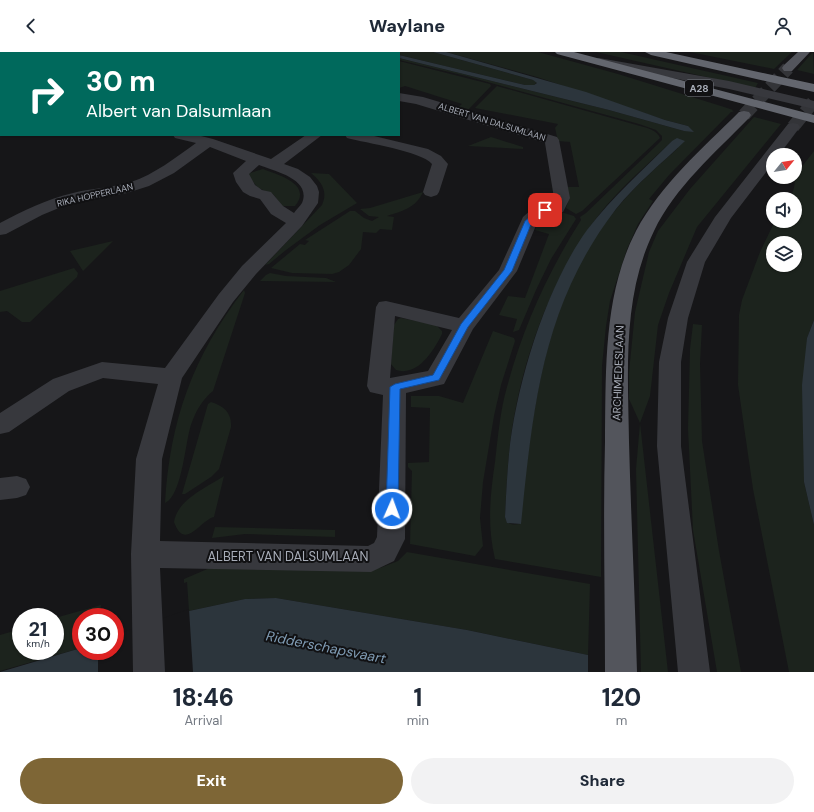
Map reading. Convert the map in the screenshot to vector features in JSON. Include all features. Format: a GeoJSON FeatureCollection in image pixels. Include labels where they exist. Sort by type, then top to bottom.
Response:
{"type":"FeatureCollection","features":[{"type":"Feature","properties":{"kind":"highway","name":"A28"},"geometry":{"type":"LineString","coordinates":[[561,52],[803,123]]}},
{"type":"Feature","properties":{"kind":"highway","name":"A28"},"geometry":{"type":"LineString","coordinates":[[650,52],[814,88]]}},
{"type":"Feature","properties":{"kind":"main road"},"geometry":{"type":"LineString","coordinates":[[788,68],[804,52]]}},
{"type":"Feature","properties":{"kind":"main road","name":"ARCHIMEDESLAAN"},"geometry":{"type":"LineString","coordinates":[[621,672],[616,474],[617,348],[620,311],[628,274],[636,251],[662,202],[744,115]]}},
{"type":"Feature","properties":{"kind":"street","name":"A28"},"geometry":{"type":"LineString","coordinates":[[584,58],[729,85],[814,105]]}},
{"type":"Feature","properties":{"kind":"street","name":"ALBERT VAN DALSUMLAAN"},"geometry":{"type":"LineString","coordinates":[[400,97],[418,100],[552,140],[562,198],[560,204],[557,208],[538,213],[529,221],[508,271],[464,326],[436,378],[395,387],[378,386],[386,307],[464,326]]}},
{"type":"Feature","properties":{"kind":"street"},"geometry":{"type":"LineString","coordinates":[[694,672],[668,446],[670,362],[678,318],[696,262],[722,217],[803,123]]}},
{"type":"Feature","properties":{"kind":"street"},"geometry":{"type":"LineString","coordinates":[[149,672],[144,554],[149,459],[171,377],[249,270],[296,222],[310,203],[311,192],[309,186],[304,180],[293,172],[208,142],[184,136]]}},
{"type":"Feature","properties":{"kind":"street"},"geometry":{"type":"LineString","coordinates":[[273,165],[314,136]]}},
{"type":"Feature","properties":{"kind":"street"},"geometry":{"type":"LineString","coordinates":[[356,136],[423,152],[436,159],[440,164],[431,192]]}},
{"type":"Feature","properties":{"kind":"street","name":"RIKA HOPPERLAAN"},"geometry":{"type":"LineString","coordinates":[[0,230],[34,212],[74,197],[132,187],[144,183],[161,174],[208,142]]}},
{"type":"Feature","properties":{"kind":"street"},"geometry":{"type":"LineString","coordinates":[[257,159],[241,173],[242,177],[252,191],[256,194],[265,195],[277,210],[296,222]]}},
{"type":"Feature","properties":{"kind":"street"},"geometry":{"type":"LineString","coordinates":[[0,425],[61,385],[102,370],[171,377]]}},
{"type":"Feature","properties":{"kind":"street","name":"ALBERT VAN DALSUMLAAN"},"geometry":{"type":"LineString","coordinates":[[144,554],[371,559],[384,552],[391,539],[395,387]]}},
{"type":"Feature","properties":{"kind":"shaded area"},"geometry":{"type":"Polygon","coordinates":[[[400,52],[433,52],[537,82],[534,85],[525,85],[400,55],[400,52]]]}},
{"type":"Feature","properties":{"kind":"shaded area"},"geometry":{"type":"Polygon","coordinates":[[[446,52],[538,52],[618,74],[721,106],[733,110],[732,111],[734,112],[731,112],[669,175],[649,199],[653,201],[638,224],[627,249],[610,301],[602,366],[601,577],[495,559],[492,547],[490,510],[500,424],[513,365],[529,322],[547,280],[581,220],[580,217],[658,144],[662,140],[662,136],[656,130],[639,124],[466,76],[400,60],[400,58],[609,110],[684,131],[688,126],[665,120],[537,77],[446,52]],[[672,141],[614,197],[586,232],[553,291],[540,323],[520,389],[513,422],[508,462],[505,517],[507,522],[511,524],[520,524],[536,399],[545,358],[557,318],[572,279],[592,242],[617,208],[678,148],[672,141]]]}},
{"type":"Feature","properties":{"kind":"shaded area"},"geometry":{"type":"Polygon","coordinates":[[[596,52],[621,52],[758,83],[755,88],[596,52]]]}},
{"type":"Feature","properties":{"kind":"shaded area"},"geometry":{"type":"Polygon","coordinates":[[[690,52],[792,52],[774,69],[690,52]]]}},
{"type":"Feature","properties":{"kind":"shaded area"},"geometry":{"type":"Polygon","coordinates":[[[813,52],[814,74],[797,70],[813,52]]]}},
{"type":"Feature","properties":{"kind":"shaded area"},"geometry":{"type":"Polygon","coordinates":[[[400,61],[490,84],[491,86],[467,111],[457,108],[462,104],[405,86],[400,88],[400,61]]]}},
{"type":"Feature","properties":{"kind":"shaded area"},"geometry":{"type":"Polygon","coordinates":[[[497,86],[646,128],[654,131],[660,138],[582,211],[576,214],[566,208],[568,202],[566,187],[579,187],[570,142],[558,141],[555,128],[558,124],[475,108],[497,86]]]}},
{"type":"Feature","properties":{"kind":"shaded area"},"geometry":{"type":"Polygon","coordinates":[[[754,117],[781,124],[697,227],[669,293],[658,325],[650,396],[640,423],[629,399],[629,372],[635,312],[649,252],[658,231],[690,189],[754,117]]]}},
{"type":"Feature","properties":{"kind":"shaded area"},"geometry":{"type":"Polygon","coordinates":[[[491,137],[523,147],[523,149],[468,146],[491,137]]]}},
{"type":"Feature","properties":{"kind":"shaded area"},"geometry":{"type":"Polygon","coordinates":[[[814,151],[814,320],[807,338],[804,482],[814,525],[814,672],[789,672],[753,489],[738,385],[739,315],[742,300],[766,240],[766,272],[802,272],[802,236],[768,236],[772,228],[802,228],[802,192],[793,192],[795,184],[802,184],[802,167],[814,151]]]}},
{"type":"Feature","properties":{"kind":"shaded area"},"geometry":{"type":"Polygon","coordinates":[[[263,169],[284,178],[297,186],[300,192],[295,206],[282,206],[273,194],[258,188],[247,174],[263,169]]]}},
{"type":"Feature","properties":{"kind":"shaded area"},"geometry":{"type":"Polygon","coordinates":[[[311,173],[329,174],[357,203],[320,225],[269,264],[265,265],[322,205],[324,200],[323,188],[311,173]]]}},
{"type":"Feature","properties":{"kind":"shaded area"},"geometry":{"type":"Polygon","coordinates":[[[423,192],[417,202],[408,208],[387,216],[394,217],[392,230],[380,229],[376,233],[363,232],[361,249],[349,265],[339,272],[332,274],[292,273],[271,268],[300,244],[305,245],[309,241],[305,240],[350,211],[355,211],[364,218],[372,221],[379,217],[369,216],[360,209],[370,208],[423,192]]]}},
{"type":"Feature","properties":{"kind":"shaded area"},"geometry":{"type":"Polygon","coordinates":[[[561,212],[574,216],[576,219],[551,259],[519,330],[513,332],[517,319],[499,315],[508,296],[525,298],[549,234],[535,230],[537,226],[561,212]]]}},
{"type":"Feature","properties":{"kind":"shaded area"},"geometry":{"type":"Polygon","coordinates":[[[113,241],[83,271],[70,251],[113,241]]]}},
{"type":"Feature","properties":{"kind":"shaded area"},"geometry":{"type":"Polygon","coordinates":[[[74,268],[78,273],[77,277],[30,322],[22,322],[7,311],[0,312],[0,291],[74,268]]]}},
{"type":"Feature","properties":{"kind":"shaded area"},"geometry":{"type":"Polygon","coordinates":[[[270,273],[286,276],[326,278],[336,282],[260,281],[270,273]]]}},
{"type":"Feature","properties":{"kind":"shaded area"},"geometry":{"type":"Polygon","coordinates":[[[244,290],[245,293],[213,391],[203,401],[194,417],[180,478],[171,498],[165,503],[172,444],[187,390],[211,339],[244,290]]]}},
{"type":"Feature","properties":{"kind":"shaded area"},"geometry":{"type":"Polygon","coordinates":[[[401,318],[436,325],[442,331],[442,334],[435,347],[424,361],[411,370],[404,371],[396,370],[391,364],[394,325],[398,319],[401,318]]]}},
{"type":"Feature","properties":{"kind":"shaded area"},"geometry":{"type":"Polygon","coordinates":[[[693,324],[702,325],[700,364],[702,441],[719,551],[741,672],[717,672],[693,530],[688,429],[690,349],[693,324]]]}},
{"type":"Feature","properties":{"kind":"shaded area"},"geometry":{"type":"Polygon","coordinates":[[[493,331],[514,338],[515,341],[501,385],[494,416],[483,482],[480,518],[483,546],[475,556],[410,544],[412,471],[408,467],[408,463],[429,462],[430,408],[411,407],[411,396],[439,396],[463,403],[493,331]]]}},
{"type":"Feature","properties":{"kind":"shaded area"},"geometry":{"type":"Polygon","coordinates":[[[211,402],[223,408],[229,414],[231,422],[231,427],[219,469],[211,477],[185,494],[182,494],[208,404],[211,402]]]}},
{"type":"Feature","properties":{"kind":"shaded area"},"geometry":{"type":"Polygon","coordinates":[[[640,423],[668,672],[641,672],[636,469],[640,423]]]}},
{"type":"Feature","properties":{"kind":"shaded area"},"geometry":{"type":"Polygon","coordinates":[[[224,476],[214,517],[188,534],[183,534],[178,531],[174,522],[176,514],[181,507],[194,495],[224,476]]]}},
{"type":"Feature","properties":{"kind":"shaded area"},"geometry":{"type":"Polygon","coordinates":[[[215,527],[335,530],[335,537],[245,534],[212,538],[215,527]]]}},
{"type":"Feature","properties":{"kind":"shaded area"},"geometry":{"type":"Polygon","coordinates":[[[407,552],[590,584],[588,655],[467,630],[276,598],[245,599],[189,611],[187,582],[184,583],[184,579],[212,567],[231,564],[380,568],[398,561],[407,552]]]}},
{"type":"Feature","properties":{"kind":"shaded area"},"geometry":{"type":"Polygon","coordinates":[[[101,605],[101,608],[90,608],[101,605]]]}},
{"type":"Feature","properties":{"kind":"shaded area"},"geometry":{"type":"Polygon","coordinates":[[[72,613],[72,651],[64,653],[64,615],[72,613]]]}},
{"type":"Feature","properties":{"kind":"shaded area"},"geometry":{"type":"Polygon","coordinates":[[[12,632],[12,660],[39,660],[0,671],[0,635],[12,632]]]}},
{"type":"Feature","properties":{"kind":"water"},"geometry":{"type":"Polygon","coordinates":[[[433,52],[446,52],[586,92],[665,120],[688,126],[694,132],[684,131],[609,110],[400,58],[400,55],[525,85],[534,85],[537,83],[533,80],[433,52]]]}},
{"type":"Feature","properties":{"kind":"water"},"geometry":{"type":"Polygon","coordinates":[[[677,138],[685,141],[641,182],[616,209],[591,245],[572,282],[557,320],[545,359],[530,439],[521,524],[507,523],[505,517],[509,454],[518,397],[535,337],[558,279],[587,230],[607,206],[672,141],[677,138]]]}},
{"type":"Feature","properties":{"kind":"water"},"geometry":{"type":"Polygon","coordinates":[[[814,320],[814,525],[804,482],[802,385],[807,338],[814,320]]]}},
{"type":"Feature","properties":{"kind":"water","name":"Ridderschapsvaart"},"geometry":{"type":"Polygon","coordinates":[[[276,598],[467,630],[588,655],[588,672],[0,672],[40,660],[64,660],[64,653],[72,651],[72,660],[124,660],[124,646],[189,611],[245,599],[276,598]]]}},
{"type":"Feature","properties":{"kind":"pier"},"geometry":{"type":"Polygon","coordinates":[[[189,609],[193,672],[98,672],[98,660],[124,660],[124,632],[189,609]]]}},
{"type":"Feature","properties":{"kind":"tunnel"},"geometry":{"type":"LineString","coordinates":[[744,115],[788,68]]}},
{"type":"Feature","properties":{"kind":"tunnel"},"geometry":{"type":"LineString","coordinates":[[793,127],[814,101]]}},
{"type":"Feature","properties":{"kind":"route"},"geometry":{"type":"LineString","coordinates":[[392,509],[395,387],[436,378],[464,326],[492,289],[508,271],[529,221],[538,213],[545,210]]}}]}
